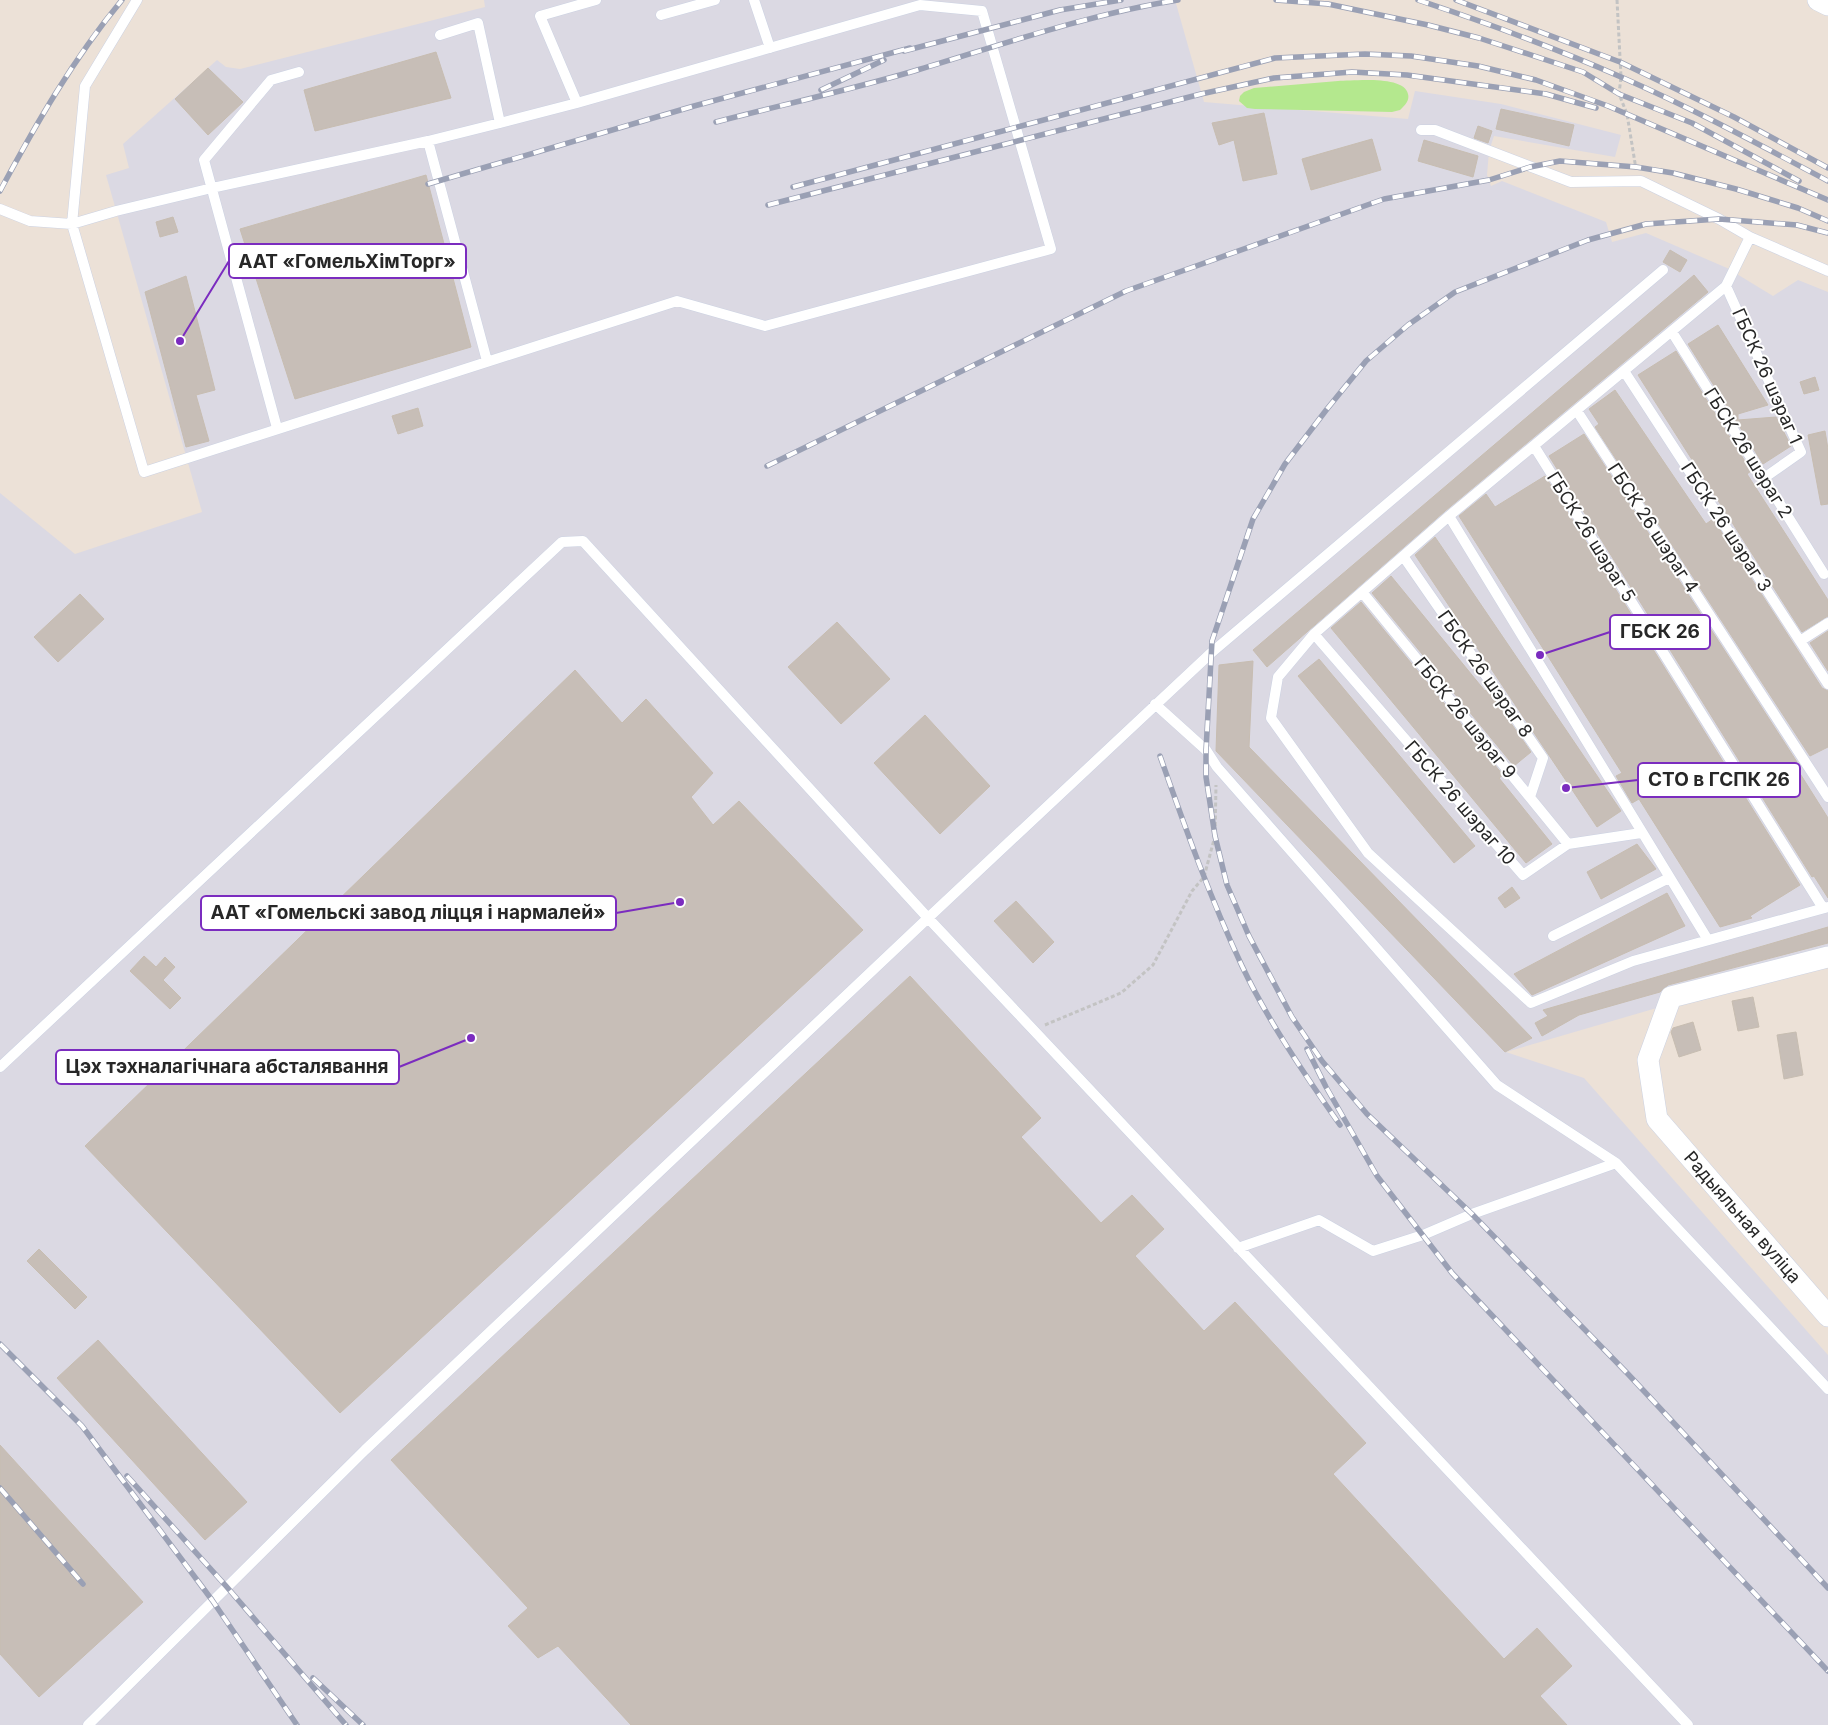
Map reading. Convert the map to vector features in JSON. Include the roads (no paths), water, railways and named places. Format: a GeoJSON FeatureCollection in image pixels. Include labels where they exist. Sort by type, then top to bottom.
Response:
{"type":"FeatureCollection","features":[{"type":"Feature","properties":{"kind":"street"},"geometry":{"type":"LineString","coordinates":[[1818,0],[1828,5]]}},
{"type":"Feature","properties":{"kind":"street","name":"Радыяльная вуліца"},"geometry":{"type":"LineString","coordinates":[[1828,957],[1670,997],[1648,1060],[1657,1119],[1828,1316]]}},
{"type":"Feature","properties":{"kind":"lane"},"geometry":{"type":"LineString","coordinates":[[0,208],[30,221],[72,224],[116,211],[212,188],[428,141],[500,123],[577,103],[920,5],[982,11],[1051,249],[765,326],[677,301],[144,472],[72,224],[84,86],[136,0]]}},
{"type":"Feature","properties":{"kind":"lane"},"geometry":{"type":"LineString","coordinates":[[577,103],[540,16],[596,0]]}},
{"type":"Feature","properties":{"kind":"lane"},"geometry":{"type":"LineString","coordinates":[[661,15],[715,0]]}},
{"type":"Feature","properties":{"kind":"lane"},"geometry":{"type":"LineString","coordinates":[[754,0],[770,48]]}},
{"type":"Feature","properties":{"kind":"lane"},"geometry":{"type":"LineString","coordinates":[[440,35],[478,23],[500,123]]}},
{"type":"Feature","properties":{"kind":"lane"},"geometry":{"type":"LineString","coordinates":[[277,428],[204,160],[271,80],[299,72]]}},
{"type":"Feature","properties":{"kind":"lane"},"geometry":{"type":"LineString","coordinates":[[1422,130],[1436,130],[1571,182],[1641,181],[1719,219],[1750,237],[1828,271]]}},
{"type":"Feature","properties":{"kind":"lane"},"geometry":{"type":"LineString","coordinates":[[428,141],[487,361]]}},
{"type":"Feature","properties":{"kind":"lane"},"geometry":{"type":"LineString","coordinates":[[1750,237],[1726,286],[1449,516],[1314,634],[1278,677],[1271,718],[1368,853],[1532,1003],[1633,961],[1825,908]]}},
{"type":"Feature","properties":{"kind":"lane"},"geometry":{"type":"LineString","coordinates":[[95,1723],[365,1450],[1154,704],[1211,653],[1663,270]]}},
{"type":"Feature","properties":{"kind":"lane","name":"ГБСК 26 шэраг 1"},"geometry":{"type":"LineString","coordinates":[[1726,286],[1801,452],[1764,478]]}},
{"type":"Feature","properties":{"kind":"lane","name":"ГБСК 26 шэраг 2"},"geometry":{"type":"LineString","coordinates":[[1672,332],[1824,574]]}},
{"type":"Feature","properties":{"kind":"lane","name":"ГБСК 26 шэраг 3"},"geometry":{"type":"LineString","coordinates":[[1624,371],[1828,684]]}},
{"type":"Feature","properties":{"kind":"lane","name":"ГБСК 26 шэраг 4"},"geometry":{"type":"LineString","coordinates":[[1576,411],[1828,797]]}},
{"type":"Feature","properties":{"kind":"lane","name":"ГБСК 26 шэраг 5"},"geometry":{"type":"LineString","coordinates":[[1534,446],[1825,908]]}},
{"type":"Feature","properties":{"kind":"lane"},"geometry":{"type":"LineString","coordinates":[[1449,516],[1708,940]]}},
{"type":"Feature","properties":{"kind":"lane"},"geometry":{"type":"LineString","coordinates":[[0,1068],[562,542],[583,541],[928,918],[1688,1725]]}},
{"type":"Feature","properties":{"kind":"lane","name":"ГБСК 26 шэраг 8"},"geometry":{"type":"LineString","coordinates":[[1403,556],[1543,758],[1530,797]]}},
{"type":"Feature","properties":{"kind":"lane","name":"ГБСК 26 шэраг 9"},"geometry":{"type":"LineString","coordinates":[[1362,592],[1568,844]]}},
{"type":"Feature","properties":{"kind":"lane"},"geometry":{"type":"LineString","coordinates":[[1800,641],[1828,623]]}},
{"type":"Feature","properties":{"kind":"lane","name":"ГБСК 26 шэраг 10"},"geometry":{"type":"LineString","coordinates":[[1314,634],[1523,875],[1568,844],[1641,833]]}},
{"type":"Feature","properties":{"kind":"lane"},"geometry":{"type":"LineString","coordinates":[[1154,704],[1206,750],[1217,768],[1497,1084],[1616,1163],[1828,1389]]}},
{"type":"Feature","properties":{"kind":"lane"},"geometry":{"type":"LineString","coordinates":[[1553,936],[1669,878]]}},
{"type":"Feature","properties":{"kind":"lane"},"geometry":{"type":"LineString","coordinates":[[1238,1248],[1319,1220],[1372,1251],[1423,1235],[1472,1214],[1616,1163]]}},
{"type":"Feature","properties":{"kind":"railway"},"geometry":{"type":"LineString","coordinates":[[0,191],[56,92],[87,45],[122,0]]}},
{"type":"Feature","properties":{"kind":"railway"},"geometry":{"type":"LineString","coordinates":[[904,51],[1060,10],[1121,0]]}},
{"type":"Feature","properties":{"kind":"railway"},"geometry":{"type":"LineString","coordinates":[[716,122],[890,78],[1111,13],[1178,0]]}},
{"type":"Feature","properties":{"kind":"railway"},"geometry":{"type":"LineString","coordinates":[[1276,0],[1328,4],[1428,25],[1479,38],[1583,72],[1619,94],[1692,123],[1799,181]]}},
{"type":"Feature","properties":{"kind":"railway"},"geometry":{"type":"LineString","coordinates":[[1418,0],[1521,36],[1621,77],[1700,114],[1828,181]]}},
{"type":"Feature","properties":{"kind":"railway"},"geometry":{"type":"LineString","coordinates":[[1456,0],[1620,62],[1734,117],[1828,168]]}},
{"type":"Feature","properties":{"kind":"railway"},"geometry":{"type":"LineString","coordinates":[[428,184],[694,106],[910,48]]}},
{"type":"Feature","properties":{"kind":"railway"},"geometry":{"type":"LineString","coordinates":[[793,187],[1275,58],[1365,54],[1411,56],[1478,66],[1536,80],[1608,106],[1828,200]]}},
{"type":"Feature","properties":{"kind":"railway"},"geometry":{"type":"LineString","coordinates":[[821,90],[884,60]]}},
{"type":"Feature","properties":{"kind":"railway"},"geometry":{"type":"LineString","coordinates":[[768,205],[1201,94],[1274,78],[1352,72],[1407,75],[1546,94],[1596,108]]}},
{"type":"Feature","properties":{"kind":"railway"},"geometry":{"type":"LineString","coordinates":[[767,466],[1126,291],[1384,199],[1489,180],[1530,167],[1560,161],[1636,167],[1673,173],[1736,189],[1798,208],[1828,221]]}},
{"type":"Feature","properties":{"kind":"railway"},"geometry":{"type":"LineString","coordinates":[[1828,233],[1797,225],[1719,219],[1646,224],[1588,240],[1455,292],[1408,325],[1366,361],[1327,409],[1285,464],[1253,519],[1212,641],[1206,750],[1206,777],[1215,836],[1227,885],[1249,936],[1292,1017],[1322,1061],[1367,1114],[1472,1214],[1628,1374],[1828,1588]]}},
{"type":"Feature","properties":{"kind":"railway"},"geometry":{"type":"LineString","coordinates":[[1160,756],[1188,836],[1230,940],[1252,987],[1300,1067],[1340,1125]]}},
{"type":"Feature","properties":{"kind":"railway"},"geometry":{"type":"LineString","coordinates":[[1307,1049],[1326,1087],[1377,1176],[1452,1273],[1828,1671]]}},
{"type":"Feature","properties":{"kind":"railway"},"geometry":{"type":"LineString","coordinates":[[0,1344],[82,1426],[212,1600],[297,1725]]}},
{"type":"Feature","properties":{"kind":"railway"},"geometry":{"type":"LineString","coordinates":[[127,1476],[226,1586],[346,1725]]}},
{"type":"Feature","properties":{"kind":"railway"},"geometry":{"type":"LineString","coordinates":[[0,1488],[83,1584]]}},
{"type":"Feature","properties":{"kind":"railway"},"geometry":{"type":"LineString","coordinates":[[313,1678],[363,1725]]}},
{"type":"Feature","properties":{"kind":"place","name":"ААТ «ГомельХімТорг»"},"geometry":{"type":"Point","coordinates":[180,341]}},
{"type":"Feature","properties":{"kind":"place","name":"ГБСК 26"},"geometry":{"type":"Point","coordinates":[1540,655]}},
{"type":"Feature","properties":{"kind":"place","name":"СТО в ГСПК 26"},"geometry":{"type":"Point","coordinates":[1566,788]}},
{"type":"Feature","properties":{"kind":"place","name":"ААТ «Гомельскі завод ліцця і нармалей»"},"geometry":{"type":"Point","coordinates":[680,902]}},
{"type":"Feature","properties":{"kind":"place","name":"Цэх тэхналагічнага абсталявання"},"geometry":{"type":"Point","coordinates":[471,1038]}}]}
